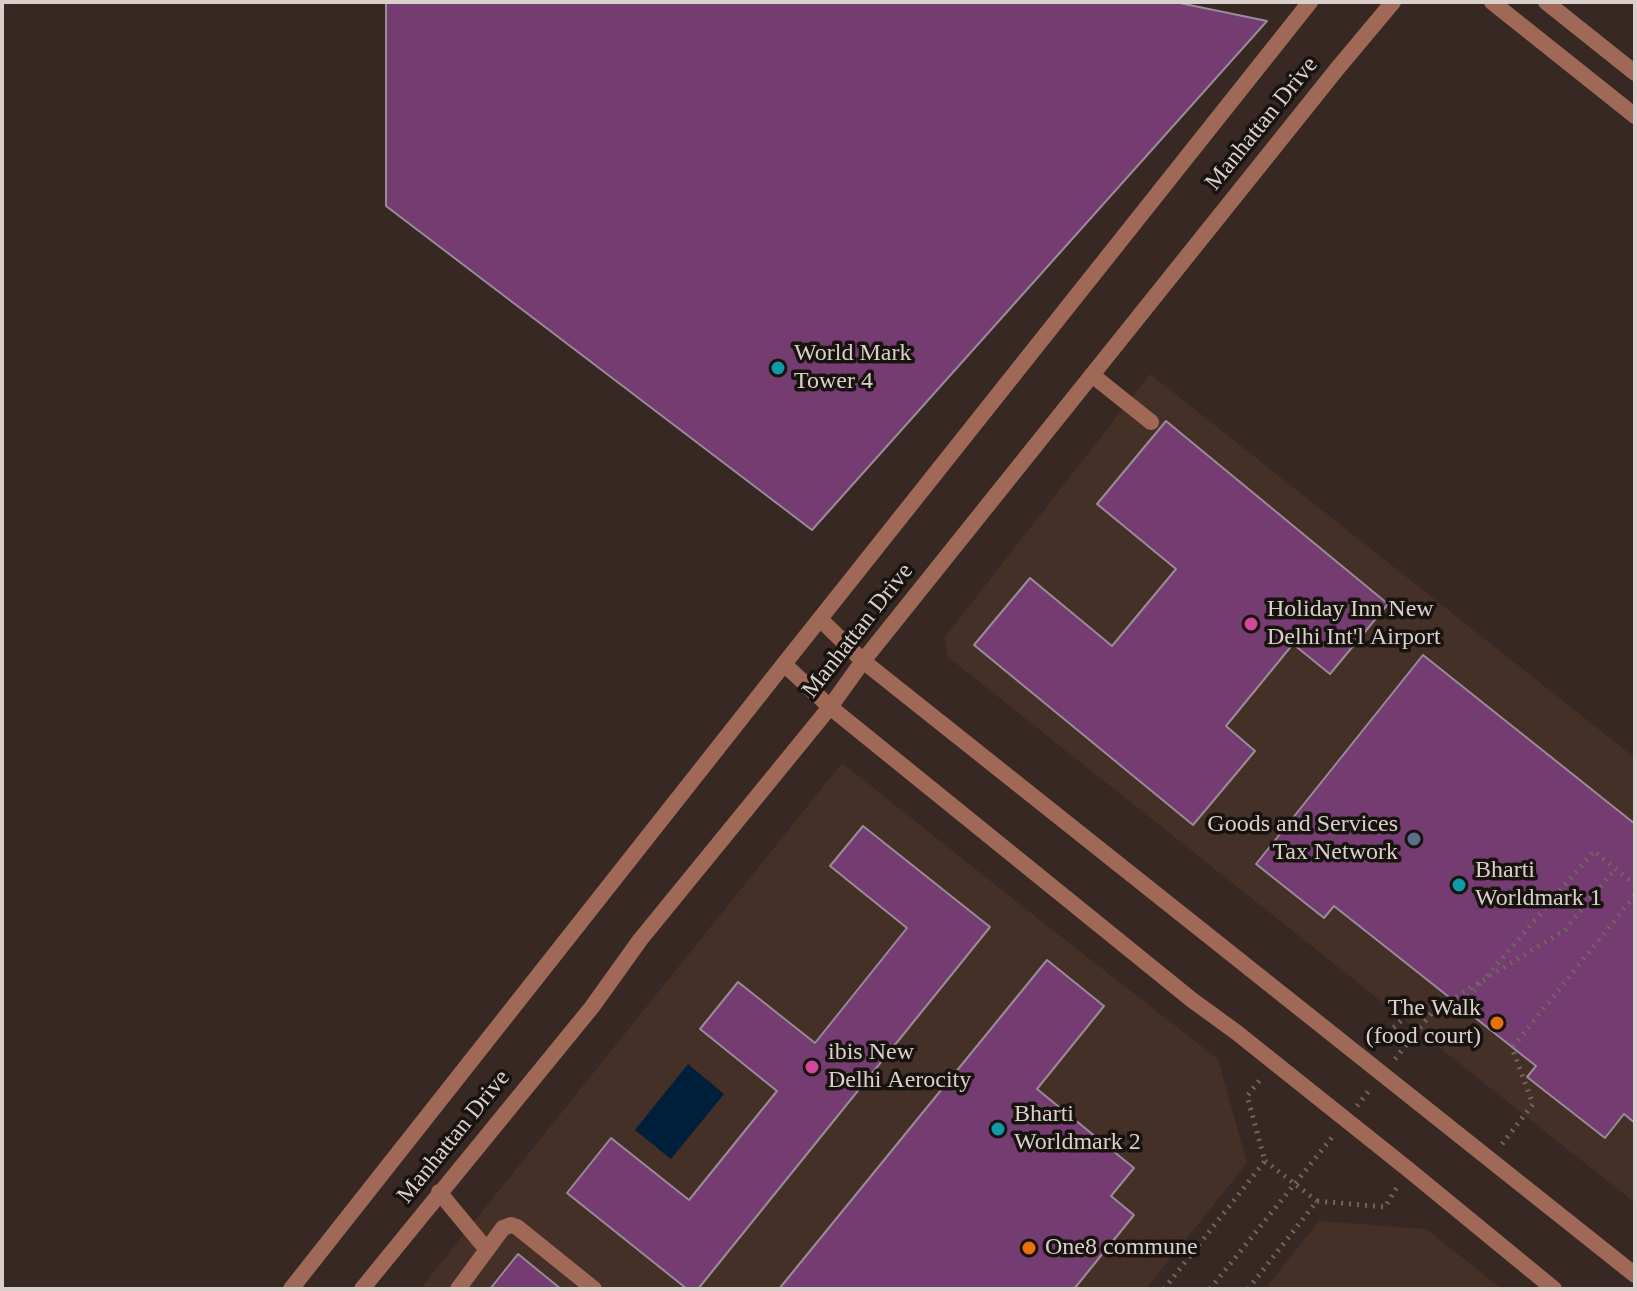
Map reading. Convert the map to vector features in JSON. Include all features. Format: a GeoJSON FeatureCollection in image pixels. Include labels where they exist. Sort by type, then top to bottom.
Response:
{"type":"FeatureCollection","features":[{"type":"Feature","properties":{"kind":"street","name":"Manhattan Drive"},"geometry":{"type":"LineString","coordinates":[[291,1289],[1310,2]]}},
{"type":"Feature","properties":{"kind":"street","name":"Manhattan Drive"},"geometry":{"type":"LineString","coordinates":[[362,1289],[592,1007],[640,940],[1393,2]]}},
{"type":"Feature","properties":{"kind":"street"},"geometry":{"type":"LineString","coordinates":[[1492,2],[1635,116]]}},
{"type":"Feature","properties":{"kind":"street"},"geometry":{"type":"LineString","coordinates":[[1546,2],[1635,73]]}},
{"type":"Feature","properties":{"kind":"street"},"geometry":{"type":"LineString","coordinates":[[1092,375],[1151,422]]}},
{"type":"Feature","properties":{"kind":"street"},"geometry":{"type":"LineString","coordinates":[[820,619],[863,661],[1635,1275]]}},
{"type":"Feature","properties":{"kind":"street"},"geometry":{"type":"LineString","coordinates":[[784,664],[830,707],[1554,1289]]}},
{"type":"Feature","properties":{"kind":"street"},"geometry":{"type":"LineString","coordinates":[[439,1192],[487,1250]]}},
{"type":"Feature","properties":{"kind":"street"},"geometry":{"type":"LineString","coordinates":[[458,1289],[503,1228],[511,1225],[594,1289]]}},
{"type":"Feature","properties":{"kind":"path"},"geometry":{"type":"LineString","coordinates":[[1361,1058],[1418,1005],[1461,1006],[1594,851],[1635,885]]}},
{"type":"Feature","properties":{"kind":"path"},"geometry":{"type":"LineString","coordinates":[[1565,930],[1615,869]]}},
{"type":"Feature","properties":{"kind":"path"},"geometry":{"type":"LineString","coordinates":[[1490,1161],[1533,1104],[1512,1048],[1635,895]]}},
{"type":"Feature","properties":{"kind":"path"},"geometry":{"type":"LineString","coordinates":[[1273,1062],[1247,1096],[1265,1161],[1317,1201],[1385,1207],[1409,1170]]}},
{"type":"Feature","properties":{"kind":"path"},"geometry":{"type":"LineString","coordinates":[[1164,1289],[1265,1161]]}},
{"type":"Feature","properties":{"kind":"path"},"geometry":{"type":"LineString","coordinates":[[1248,1289],[1317,1201]]}},
{"type":"Feature","properties":{"kind":"shaded area"},"geometry":{"type":"Polygon","coordinates":[[[1150,374],[1635,758],[1635,1203],[948,657],[945,637],[1150,374]]]}},
{"type":"Feature","properties":{"kind":"shaded area"},"geometry":{"type":"Polygon","coordinates":[[[842,763],[1218,1059],[1247,1163],[1146,1289],[420,1289],[842,763]]]}},
{"type":"Feature","properties":{"kind":"shaded area"},"geometry":{"type":"Polygon","coordinates":[[[1319,1221],[1426,1229],[1502,1289],[1265,1289],[1319,1221]]]}},
{"type":"Feature","properties":{"kind":"water"},"geometry":{"type":"Polygon","coordinates":[[[688,1064],[724,1094],[671,1159],[635,1130],[688,1064]]]}},
{"type":"Feature","properties":{"kind":"building","name":"World Mark Tower 4"},"geometry":{"type":"Polygon","coordinates":[[[386,2],[1175,2],[1267,21],[812,530],[386,206],[386,2]]]}},
{"type":"Feature","properties":{"kind":"building","name":"Holiday Inn New Delhi Int'l Airport"},"geometry":{"type":"Polygon","coordinates":[[[1166,421],[1388,604],[1330,674],[1293,644],[1226,726],[1255,751],[1193,825],[974,645],[1030,578],[1112,646],[1176,569],[1097,504],[1166,421]]]}},
{"type":"Feature","properties":{"kind":"building","name":"Bharti Worldmark 1"},"geometry":{"type":"Polygon","coordinates":[[[1423,655],[1635,824],[1635,1123],[1624,1114],[1605,1138],[1527,1077],[1536,1066],[1334,906],[1324,918],[1256,864],[1423,655]]]}},
{"type":"Feature","properties":{"kind":"building","name":"ibis New Delhi Aerocity"},"geometry":{"type":"Polygon","coordinates":[[[863,826],[990,927],[698,1289],[687,1289],[567,1193],[611,1138],[689,1200],[777,1091],[700,1029],[738,982],[815,1043],[907,928],[830,866],[863,826]]]}},
{"type":"Feature","properties":{"kind":"building","name":"Bharti Worldmark 2"},"geometry":{"type":"Polygon","coordinates":[[[1047,960],[1104,1006],[1037,1089],[1134,1168],[1111,1196],[1134,1215],[1074,1289],[779,1289],[1047,960]]]}},
{"type":"Feature","properties":{"kind":"building"},"geometry":{"type":"Polygon","coordinates":[[[518,1254],[561,1289],[490,1289],[518,1254]]]}},
{"type":"Feature","properties":{"kind":"place","name":"World Mark Tower 4"},"geometry":{"type":"Point","coordinates":[778,368]}},
{"type":"Feature","properties":{"kind":"place","name":"Holiday Inn New Delhi Int'l Airport"},"geometry":{"type":"Point","coordinates":[1251,624]}},
{"type":"Feature","properties":{"kind":"place","name":"Goods and Services Tax Network"},"geometry":{"type":"Point","coordinates":[1414,839]}},
{"type":"Feature","properties":{"kind":"place","name":"Bharti Worldmark 1"},"geometry":{"type":"Point","coordinates":[1459,885]}},
{"type":"Feature","properties":{"kind":"place","name":"The Walk (food court)"},"geometry":{"type":"Point","coordinates":[1497,1023]}},
{"type":"Feature","properties":{"kind":"place","name":"ibis New Delhi Aerocity"},"geometry":{"type":"Point","coordinates":[812,1067]}},
{"type":"Feature","properties":{"kind":"place","name":"Bharti Worldmark 2"},"geometry":{"type":"Point","coordinates":[998,1129]}},
{"type":"Feature","properties":{"kind":"place","name":"One8 commune"},"geometry":{"type":"Point","coordinates":[1029,1248]}}]}
